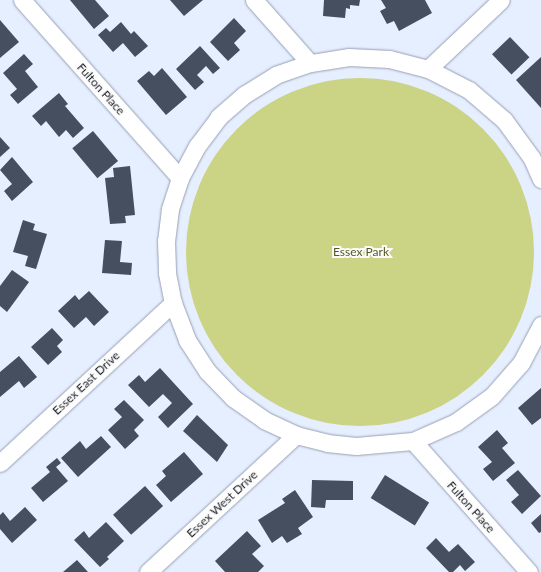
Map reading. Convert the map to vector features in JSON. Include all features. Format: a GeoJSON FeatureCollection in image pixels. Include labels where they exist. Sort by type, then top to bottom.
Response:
{"type":"FeatureCollection","features":[{"type":"Feature","properties":{"kind":"street","name":"Fulton Place"},"geometry":{"type":"LineString","coordinates":[[22,0],[180,178]]}},
{"type":"Feature","properties":{"kind":"street"},"geometry":{"type":"LineString","coordinates":[[254,0],[310,63]]}},
{"type":"Feature","properties":{"kind":"street"},"geometry":{"type":"LineString","coordinates":[[428,69],[501,0]]}},
{"type":"Feature","properties":{"kind":"street"},"geometry":{"type":"LineString","coordinates":[[541,179],[531,157],[504,120],[469,90],[428,69],[389,59],[357,57],[310,63],[276,75],[245,94],[224,112],[196,146],[180,178],[170,209],[166,241],[167,273],[173,303],[187,340],[208,371],[239,403],[264,420],[296,435],[327,443],[356,446],[413,441],[456,422],[492,396],[521,363],[541,325]]}},
{"type":"Feature","properties":{"kind":"street","name":"Essex East Drive"},"geometry":{"type":"LineString","coordinates":[[0,463],[173,303]]}},
{"type":"Feature","properties":{"kind":"street","name":"Essex West Drive"},"geometry":{"type":"LineString","coordinates":[[148,572],[296,435]]}},
{"type":"Feature","properties":{"kind":"street","name":"Fulton Place"},"geometry":{"type":"LineString","coordinates":[[413,441],[529,572]]}},
{"type":"Feature","properties":{"kind":"green space","name":"Essex Park"},"geometry":{"type":"Polygon","coordinates":[[[360,78],[394,81],[411,85],[442,98],[471,117],[495,141],[514,170],[527,201],[531,218],[534,252],[531,286],[527,303],[514,334],[495,363],[471,387],[442,406],[411,419],[394,423],[360,426],[326,423],[309,419],[278,406],[249,387],[225,363],[206,334],[193,303],[189,286],[186,252],[189,218],[193,201],[206,170],[225,141],[249,117],[278,98],[309,85],[326,81],[360,78]]]}},
{"type":"Feature","properties":{"kind":"building"},"geometry":{"type":"Polygon","coordinates":[[[70,0],[95,0],[109,16],[94,29],[70,0]]]}},
{"type":"Feature","properties":{"kind":"building"},"geometry":{"type":"Polygon","coordinates":[[[170,0],[203,0],[184,16],[170,0]]]}},
{"type":"Feature","properties":{"kind":"building"},"geometry":{"type":"Polygon","coordinates":[[[324,0],[360,0],[359,6],[350,5],[350,9],[346,8],[345,18],[323,16],[324,0]]]}},
{"type":"Feature","properties":{"kind":"building"},"geometry":{"type":"Polygon","coordinates":[[[381,0],[425,0],[432,13],[399,31],[394,21],[387,24],[380,11],[386,8],[381,0]]]}},
{"type":"Feature","properties":{"kind":"building"},"geometry":{"type":"Polygon","coordinates":[[[234,18],[246,31],[234,43],[240,50],[228,61],[210,42],[234,18]]]}},
{"type":"Feature","properties":{"kind":"building"},"geometry":{"type":"Polygon","coordinates":[[[0,20],[19,42],[0,58],[0,20]]]}},
{"type":"Feature","properties":{"kind":"building"},"geometry":{"type":"Polygon","coordinates":[[[121,22],[131,34],[134,31],[148,46],[135,57],[123,43],[113,52],[98,35],[106,28],[110,32],[121,22]]]}},
{"type":"Feature","properties":{"kind":"building"},"geometry":{"type":"Polygon","coordinates":[[[510,37],[529,57],[511,75],[492,54],[510,37]]]}},
{"type":"Feature","properties":{"kind":"building"},"geometry":{"type":"Polygon","coordinates":[[[200,46],[220,68],[213,74],[206,66],[197,75],[204,82],[195,90],[176,69],[200,46]]]}},
{"type":"Feature","properties":{"kind":"building"},"geometry":{"type":"Polygon","coordinates":[[[24,54],[33,64],[25,71],[38,87],[18,104],[10,95],[17,89],[3,73],[24,54]]]}},
{"type":"Feature","properties":{"kind":"building"},"geometry":{"type":"Polygon","coordinates":[[[541,57],[541,108],[516,80],[541,57]]]}},
{"type":"Feature","properties":{"kind":"building"},"geometry":{"type":"Polygon","coordinates":[[[162,68],[187,97],[166,115],[137,81],[149,71],[154,76],[162,68]]]}},
{"type":"Feature","properties":{"kind":"building"},"geometry":{"type":"Polygon","coordinates":[[[59,93],[68,104],[65,106],[84,128],[73,138],[66,130],[59,137],[46,121],[41,126],[32,116],[59,93]]]}},
{"type":"Feature","properties":{"kind":"building"},"geometry":{"type":"Polygon","coordinates":[[[93,131],[118,161],[97,178],[72,148],[93,131]]]}},
{"type":"Feature","properties":{"kind":"building"},"geometry":{"type":"Polygon","coordinates":[[[0,137],[10,148],[0,157],[0,137]]]}},
{"type":"Feature","properties":{"kind":"building"},"geometry":{"type":"Polygon","coordinates":[[[12,157],[33,182],[12,201],[4,191],[12,184],[0,170],[12,157]]]}},
{"type":"Feature","properties":{"kind":"building"},"geometry":{"type":"Polygon","coordinates":[[[130,166],[135,215],[125,216],[126,223],[110,224],[105,178],[114,177],[113,168],[130,166]]]}},
{"type":"Feature","properties":{"kind":"building"},"geometry":{"type":"Polygon","coordinates":[[[23,220],[35,224],[33,230],[47,234],[36,269],[25,266],[28,256],[13,252],[23,220]]]}},
{"type":"Feature","properties":{"kind":"building"},"geometry":{"type":"Polygon","coordinates":[[[105,240],[122,241],[120,262],[132,263],[131,275],[102,273],[105,240]]]}},
{"type":"Feature","properties":{"kind":"building"},"geometry":{"type":"Polygon","coordinates":[[[12,270],[29,282],[7,312],[0,306],[0,286],[12,270]]]}},
{"type":"Feature","properties":{"kind":"building"},"geometry":{"type":"Polygon","coordinates":[[[89,291],[109,312],[94,326],[86,317],[74,328],[58,311],[75,295],[79,300],[89,291]]]}},
{"type":"Feature","properties":{"kind":"building"},"geometry":{"type":"Polygon","coordinates":[[[52,328],[63,340],[57,346],[62,352],[48,365],[31,347],[52,328]]]}},
{"type":"Feature","properties":{"kind":"building"},"geometry":{"type":"Polygon","coordinates":[[[19,356],[37,377],[24,388],[19,381],[0,397],[0,372],[19,356]]]}},
{"type":"Feature","properties":{"kind":"building"},"geometry":{"type":"Polygon","coordinates":[[[160,368],[193,404],[168,428],[158,417],[172,403],[163,394],[149,407],[128,385],[139,375],[145,382],[160,368]]]}},
{"type":"Feature","properties":{"kind":"building"},"geometry":{"type":"Polygon","coordinates":[[[541,388],[541,418],[532,425],[518,408],[541,388]]]}},
{"type":"Feature","properties":{"kind":"building"},"geometry":{"type":"Polygon","coordinates":[[[124,400],[144,420],[134,430],[139,436],[125,449],[108,430],[122,417],[114,409],[124,400]]]}},
{"type":"Feature","properties":{"kind":"building"},"geometry":{"type":"Polygon","coordinates":[[[197,415],[228,445],[217,462],[183,431],[197,415]]]}},
{"type":"Feature","properties":{"kind":"building"},"geometry":{"type":"Polygon","coordinates":[[[497,430],[508,443],[502,448],[515,463],[493,481],[483,469],[492,462],[478,447],[497,430]]]}},
{"type":"Feature","properties":{"kind":"building"},"geometry":{"type":"Polygon","coordinates":[[[101,436],[111,447],[78,477],[61,458],[80,441],[86,449],[101,436]]]}},
{"type":"Feature","properties":{"kind":"building"},"geometry":{"type":"Polygon","coordinates":[[[184,452],[203,474],[171,502],[156,485],[166,476],[162,471],[184,452]]]}},
{"type":"Feature","properties":{"kind":"building"},"geometry":{"type":"Polygon","coordinates":[[[57,458],[61,463],[56,467],[68,481],[43,502],[31,488],[50,472],[46,467],[57,458]]]}},
{"type":"Feature","properties":{"kind":"building"},"geometry":{"type":"Polygon","coordinates":[[[518,470],[541,496],[522,514],[511,502],[519,495],[506,480],[518,470]]]}},
{"type":"Feature","properties":{"kind":"building"},"geometry":{"type":"Polygon","coordinates":[[[385,475],[429,503],[415,525],[371,498],[385,475]]]}},
{"type":"Feature","properties":{"kind":"building"},"geometry":{"type":"Polygon","coordinates":[[[312,480],[353,481],[353,500],[326,500],[325,508],[311,507],[312,480]]]}},
{"type":"Feature","properties":{"kind":"building"},"geometry":{"type":"Polygon","coordinates":[[[145,486],[163,506],[131,535],[113,515],[145,486]]]}},
{"type":"Feature","properties":{"kind":"building"},"geometry":{"type":"Polygon","coordinates":[[[295,490],[313,517],[298,528],[302,534],[287,543],[282,536],[272,543],[258,520],[285,503],[282,499],[295,490]]]}},
{"type":"Feature","properties":{"kind":"building"},"geometry":{"type":"Polygon","coordinates":[[[25,507],[37,520],[12,543],[0,529],[0,515],[3,512],[10,521],[25,507]]]}},
{"type":"Feature","properties":{"kind":"building"},"geometry":{"type":"Polygon","coordinates":[[[541,514],[541,532],[539,533],[531,523],[541,514]]]}},
{"type":"Feature","properties":{"kind":"building"},"geometry":{"type":"Polygon","coordinates":[[[106,522],[124,541],[107,557],[109,559],[100,567],[74,540],[84,531],[89,538],[106,522]]]}},
{"type":"Feature","properties":{"kind":"building"},"geometry":{"type":"Polygon","coordinates":[[[247,531],[261,546],[252,554],[264,566],[258,572],[225,572],[215,561],[247,531]]]}},
{"type":"Feature","properties":{"kind":"building"},"geometry":{"type":"Polygon","coordinates":[[[436,538],[449,552],[458,544],[475,562],[465,571],[460,565],[453,572],[449,572],[426,548],[436,538]]]}},
{"type":"Feature","properties":{"kind":"building"},"geometry":{"type":"Polygon","coordinates":[[[77,560],[88,572],[63,572],[77,560]]]}}]}
